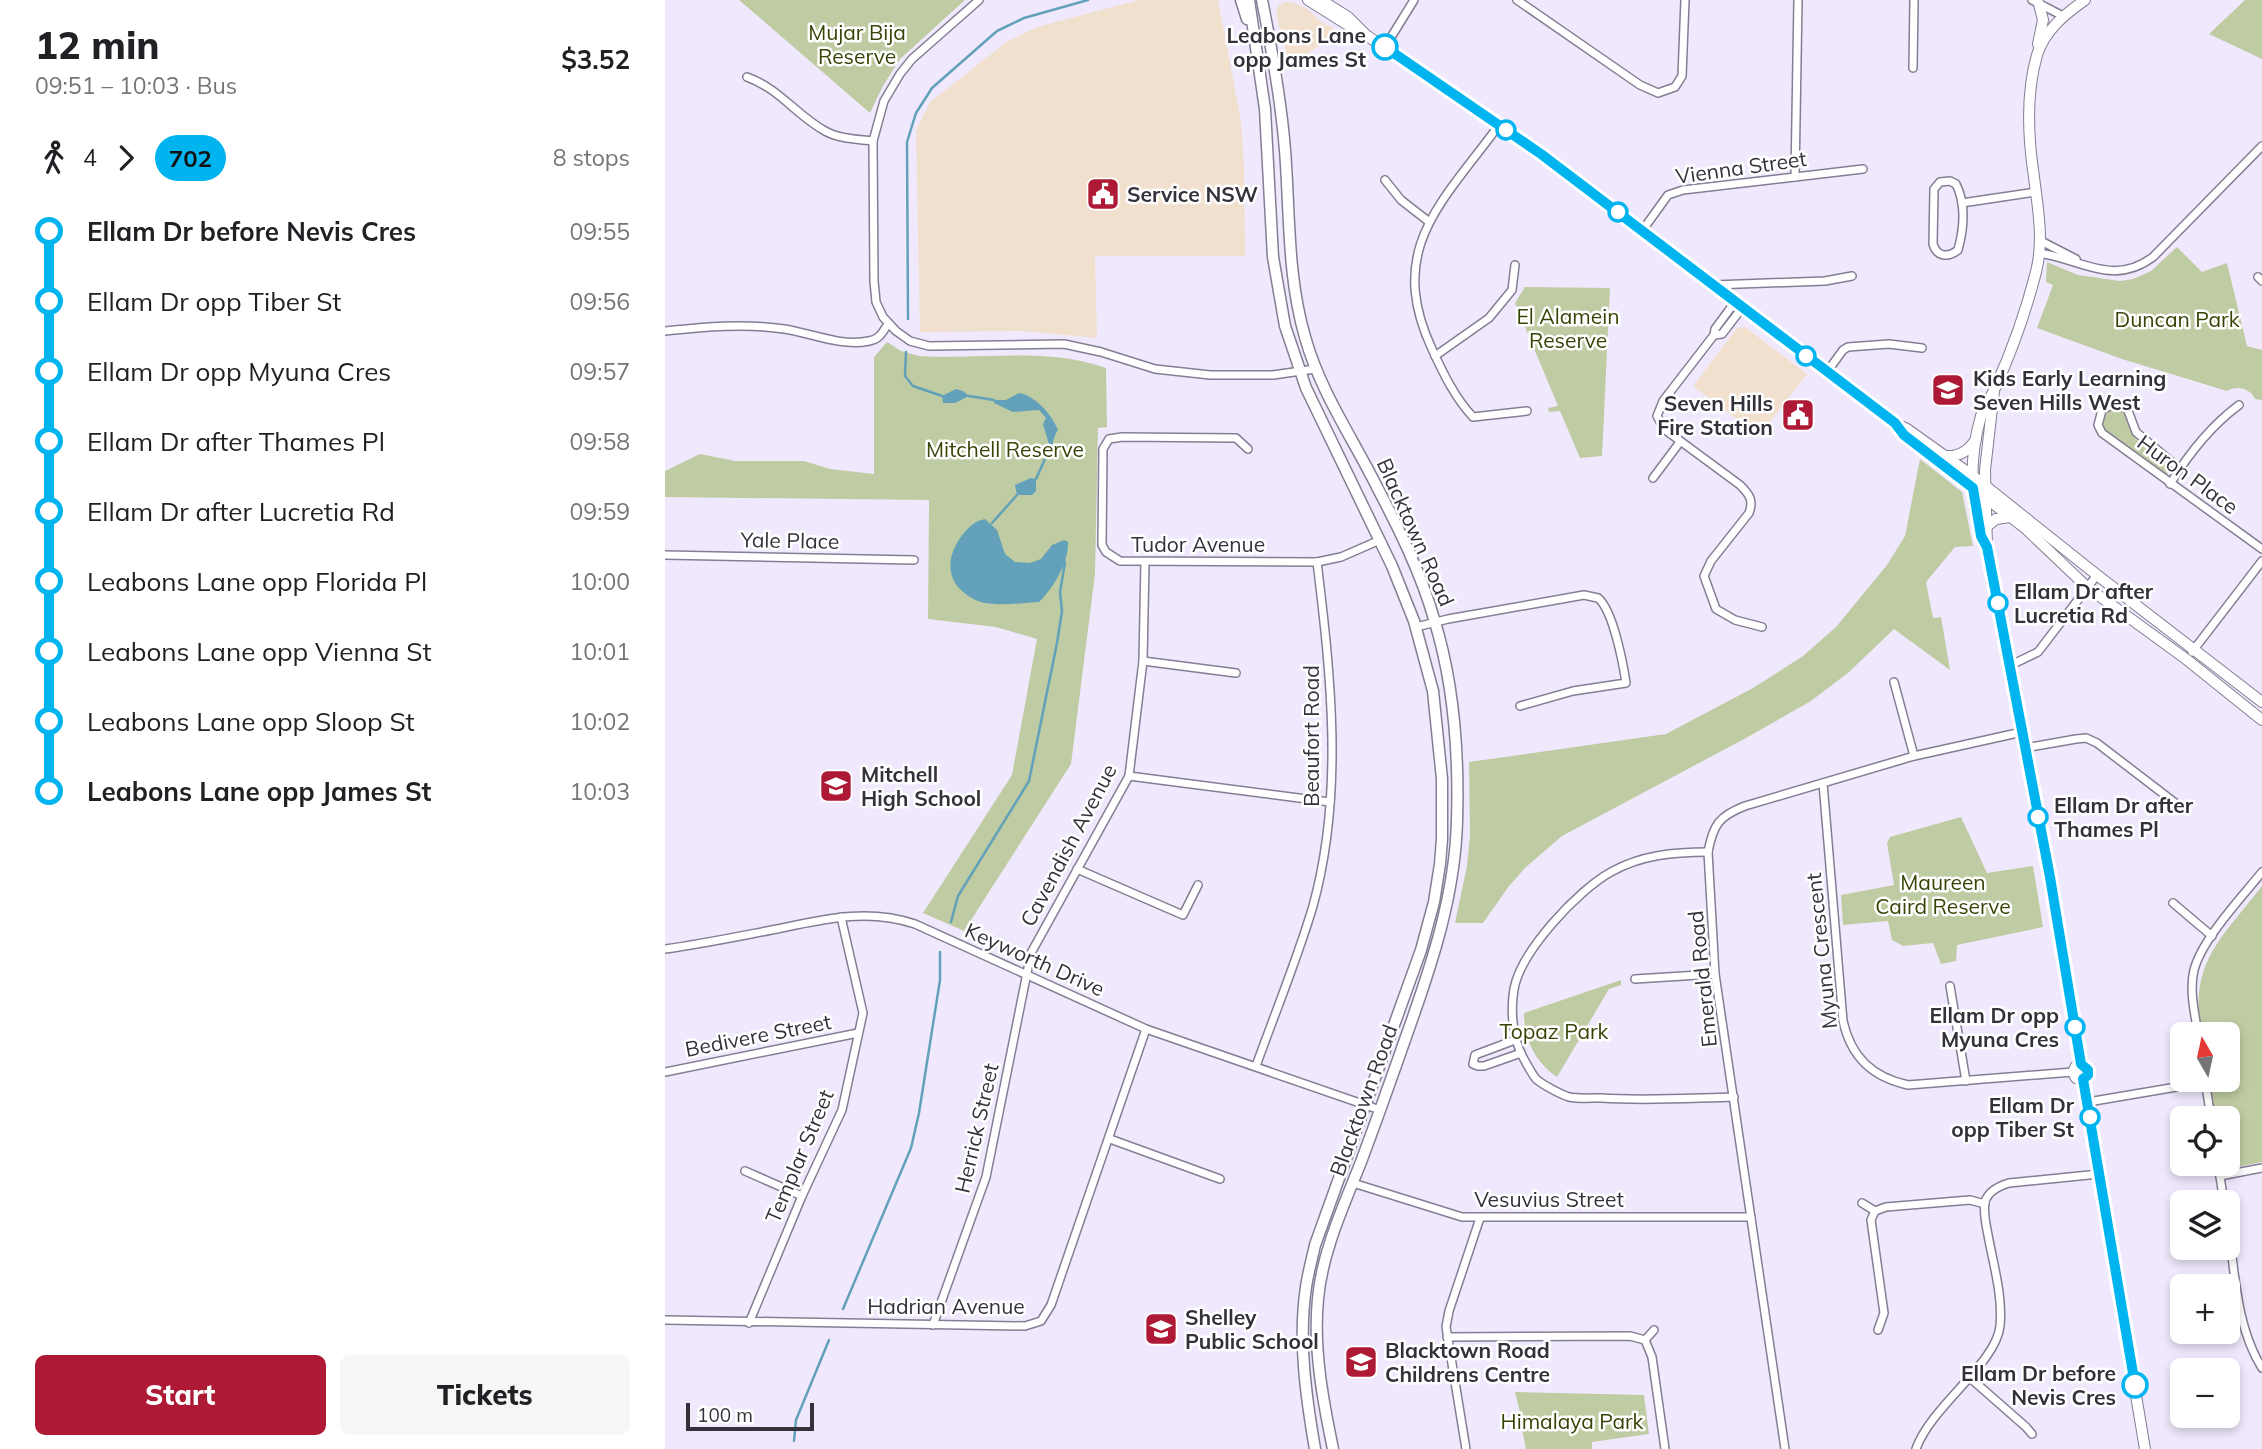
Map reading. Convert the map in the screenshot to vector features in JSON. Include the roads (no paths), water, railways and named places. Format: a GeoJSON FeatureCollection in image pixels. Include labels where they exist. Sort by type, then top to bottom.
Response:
{"type":"FeatureCollection","features":[{"type":"Feature","properties":{"kind":"main road"},"geometry":{"type":"LineString","coordinates":[[1241,0],[1257,48]]}},
{"type":"Feature","properties":{"kind":"main road"},"geometry":{"type":"LineString","coordinates":[[1249,0],[1267,131],[1273,257],[1285,326],[1300,372],[1380,540],[1416,627],[1433,691],[1442,779],[1440,864],[1434,902],[1421,950],[1315,1245],[1305,1288],[1304,1347],[1308,1407],[1315,1449]]}},
{"type":"Feature","properties":{"kind":"main road","name":"Blacktown Road"},"geometry":{"type":"LineString","coordinates":[[1262,0],[1280,107],[1285,152],[1289,255],[1301,324],[1315,369],[1389,511],[1422,583],[1436,622],[1447,676],[1458,794],[1455,855],[1433,962],[1323,1267],[1318,1295],[1322,1388],[1333,1449]]}},
{"type":"Feature","properties":{"kind":"street"},"geometry":{"type":"LineString","coordinates":[[979,0],[912,59],[884,101],[873,141],[875,295],[888,324],[905,338],[929,346],[1054,343],[1084,348],[1175,373],[1273,375],[1315,369]]}},
{"type":"Feature","properties":{"kind":"street"},"geometry":{"type":"LineString","coordinates":[[1264,12],[1270,0]]}},
{"type":"Feature","properties":{"kind":"street"},"geometry":{"type":"LineString","coordinates":[[1308,0],[1385,47],[1499,124],[1895,423],[1973,476],[2010,517],[2044,543],[2087,587],[2186,659],[2262,720]]}},
{"type":"Feature","properties":{"kind":"street"},"geometry":{"type":"LineString","coordinates":[[1321,0],[1348,17],[1366,35]]}},
{"type":"Feature","properties":{"kind":"street"},"geometry":{"type":"LineString","coordinates":[[1385,47],[1414,0]]}},
{"type":"Feature","properties":{"kind":"street"},"geometry":{"type":"LineString","coordinates":[[1517,0],[1640,85],[1658,93],[1675,87],[1682,76],[1685,0]]}},
{"type":"Feature","properties":{"kind":"street"},"geometry":{"type":"LineString","coordinates":[[1795,177],[1798,0]]}},
{"type":"Feature","properties":{"kind":"street"},"geometry":{"type":"LineString","coordinates":[[1913,68],[1914,0]]}},
{"type":"Feature","properties":{"kind":"street"},"geometry":{"type":"LineString","coordinates":[[2038,51],[2063,16],[2085,0]]}},
{"type":"Feature","properties":{"kind":"street"},"geometry":{"type":"LineString","coordinates":[[2035,2],[2063,16]]}},
{"type":"Feature","properties":{"kind":"street"},"geometry":{"type":"LineString","coordinates":[[2035,2],[2043,20],[2030,108],[2031,154],[2041,241],[2036,272],[1994,391],[1986,450],[1987,547],[2050,877],[2077,1068],[2088,1070],[2088,1075],[2083,1079],[2145,1449]]}},
{"type":"Feature","properties":{"kind":"street"},"geometry":{"type":"LineString","coordinates":[[747,77],[773,89],[826,132],[845,138],[873,141]]}},
{"type":"Feature","properties":{"kind":"street"},"geometry":{"type":"LineString","coordinates":[[1499,124],[1428,221],[1417,255],[1414,295],[1419,322],[1460,404],[1473,417],[1527,411]]}},
{"type":"Feature","properties":{"kind":"street"},"geometry":{"type":"LineString","coordinates":[[2039,253],[2117,272],[2143,264],[2262,146]]}},
{"type":"Feature","properties":{"kind":"street","name":"Vienna Street"},"geometry":{"type":"LineString","coordinates":[[1642,231],[1668,195],[1683,190],[1863,169]]}},
{"type":"Feature","properties":{"kind":"street"},"geometry":{"type":"LineString","coordinates":[[1385,180],[1401,200],[1428,221]]}},
{"type":"Feature","properties":{"kind":"street"},"geometry":{"type":"LineString","coordinates":[[1942,181],[1955,183],[1962,204],[1963,223],[1958,250],[1950,255],[1940,254],[1933,244],[1936,184],[1942,181]]}},
{"type":"Feature","properties":{"kind":"street"},"geometry":{"type":"LineString","coordinates":[[1962,204],[2036,192]]}},
{"type":"Feature","properties":{"kind":"street"},"geometry":{"type":"LineString","coordinates":[[2041,241],[2089,266]]}},
{"type":"Feature","properties":{"kind":"street"},"geometry":{"type":"LineString","coordinates":[[1435,356],[1489,318],[1511,290],[1515,265]]}},
{"type":"Feature","properties":{"kind":"street"},"geometry":{"type":"LineString","coordinates":[[1714,285],[1825,281],[1852,276]]}},
{"type":"Feature","properties":{"kind":"street"},"geometry":{"type":"LineString","coordinates":[[1738,305],[1722,334],[1714,335],[1663,401],[1657,416],[1664,429],[1750,495],[1752,505],[1748,513],[1706,568],[1704,576],[1716,609],[1735,620],[1762,627]]}},
{"type":"Feature","properties":{"kind":"street"},"geometry":{"type":"LineString","coordinates":[[665,331],[747,327],[783,329],[836,340],[867,342],[879,338],[888,324]]}},
{"type":"Feature","properties":{"kind":"street"},"geometry":{"type":"LineString","coordinates":[[1827,372],[1848,347],[1875,344],[1922,348]]}},
{"type":"Feature","properties":{"kind":"street"},"geometry":{"type":"LineString","coordinates":[[1987,547],[1981,536],[1973,476],[1976,438],[1985,402],[1994,391]]}},
{"type":"Feature","properties":{"kind":"street","name":"Huron Place"},"geometry":{"type":"LineString","coordinates":[[2180,469],[2136,432],[2127,408],[2113,404],[2102,410],[2098,425],[2102,433],[2262,550]]}},
{"type":"Feature","properties":{"kind":"street"},"geometry":{"type":"LineString","coordinates":[[2170,484],[2221,420],[2239,405]]}},
{"type":"Feature","properties":{"kind":"street"},"geometry":{"type":"LineString","coordinates":[[1895,423],[1904,435],[1973,488],[1985,492],[2262,702]]}},
{"type":"Feature","properties":{"kind":"street","name":"Tudor Avenue"},"geometry":{"type":"LineString","coordinates":[[1248,449],[1236,438],[1109,439],[1103,449],[1102,545],[1106,552],[1120,561],[1317,562],[1341,557],[1380,540]]}},
{"type":"Feature","properties":{"kind":"street"},"geometry":{"type":"LineString","coordinates":[[1945,456],[1965,452],[1976,438]]}},
{"type":"Feature","properties":{"kind":"street"},"geometry":{"type":"LineString","coordinates":[[1653,478],[1680,442]]}},
{"type":"Feature","properties":{"kind":"street"},"geometry":{"type":"LineString","coordinates":[[1987,526],[1996,519],[2010,517]]}},
{"type":"Feature","properties":{"kind":"street","name":"Yale Place"},"geometry":{"type":"LineString","coordinates":[[665,555],[914,560]]}},
{"type":"Feature","properties":{"kind":"street"},"geometry":{"type":"LineString","coordinates":[[2186,659],[2262,561]]}},
{"type":"Feature","properties":{"kind":"street","name":"Cavendish Avenue"},"geometry":{"type":"LineString","coordinates":[[1026,975],[1031,953],[1129,776],[1143,660],[1146,562]]}},
{"type":"Feature","properties":{"kind":"street","name":"Beaufort Road"},"geometry":{"type":"LineString","coordinates":[[1256,1066],[1313,906],[1323,859],[1330,802],[1332,732],[1327,646],[1317,562]]}},
{"type":"Feature","properties":{"kind":"street"},"geometry":{"type":"LineString","coordinates":[[2009,666],[2038,652],[2097,575]]}},
{"type":"Feature","properties":{"kind":"street"},"geometry":{"type":"LineString","coordinates":[[1416,627],[1584,595],[1603,601],[1621,656],[1626,683],[1573,691],[1520,706]]}},
{"type":"Feature","properties":{"kind":"street"},"geometry":{"type":"LineString","coordinates":[[1143,660],[1236,673]]}},
{"type":"Feature","properties":{"kind":"street"},"geometry":{"type":"LineString","coordinates":[[1894,682],[1913,756]]}},
{"type":"Feature","properties":{"kind":"street","name":"Emerald Road"},"geometry":{"type":"LineString","coordinates":[[1785,1449],[1715,974],[1709,852],[1712,834],[1727,813],[1913,756],[2022,732]]}},
{"type":"Feature","properties":{"kind":"street"},"geometry":{"type":"LineString","coordinates":[[2025,748],[2086,738],[2097,743],[2174,802]]}},
{"type":"Feature","properties":{"kind":"street"},"geometry":{"type":"LineString","coordinates":[[1129,776],[1330,802]]}},
{"type":"Feature","properties":{"kind":"street","name":"Myuna Crescent"},"geometry":{"type":"LineString","coordinates":[[1823,783],[1840,1002],[1850,1044],[1862,1063],[1889,1080],[1908,1085],[2077,1068]]}},
{"type":"Feature","properties":{"kind":"street"},"geometry":{"type":"LineString","coordinates":[[1709,852],[1683,852],[1641,858],[1610,872],[1578,897],[1545,932],[1527,959],[1514,988],[1515,1040],[1537,1079],[1569,1097],[1734,1097]]}},
{"type":"Feature","properties":{"kind":"street"},"geometry":{"type":"LineString","coordinates":[[1077,869],[1183,915],[1198,885]]}},
{"type":"Feature","properties":{"kind":"street"},"geometry":{"type":"LineString","coordinates":[[2196,1022],[2192,995],[2194,969],[2212,936],[2262,872]]}},
{"type":"Feature","properties":{"kind":"street"},"geometry":{"type":"LineString","coordinates":[[2173,903],[2212,936]]}},
{"type":"Feature","properties":{"kind":"street","name":"Keyworth Drive"},"geometry":{"type":"LineString","coordinates":[[665,949],[841,916],[875,914],[895,917],[1146,1029],[1380,1110]]}},
{"type":"Feature","properties":{"kind":"street","name":"Templar Street"},"geometry":{"type":"LineString","coordinates":[[750,1323],[802,1196],[842,1110],[863,1013],[841,916]]}},
{"type":"Feature","properties":{"kind":"street"},"geometry":{"type":"LineString","coordinates":[[1635,979],[1715,974]]}},
{"type":"Feature","properties":{"kind":"street","name":"Herrick Street"},"geometry":{"type":"LineString","coordinates":[[933,1325],[986,1177],[1026,975]]}},
{"type":"Feature","properties":{"kind":"street"},"geometry":{"type":"LineString","coordinates":[[1949,986],[1966,1081]]}},
{"type":"Feature","properties":{"kind":"street","name":"Hadrian Avenue"},"geometry":{"type":"LineString","coordinates":[[665,1320],[1025,1326],[1041,1321],[1051,1305],[1146,1029]]}},
{"type":"Feature","properties":{"kind":"street","name":"Bedivere Street"},"geometry":{"type":"LineString","coordinates":[[665,1072],[858,1033]]}},
{"type":"Feature","properties":{"kind":"street"},"geometry":{"type":"LineString","coordinates":[[1515,1040],[1475,1055],[1473,1064],[1484,1066],[1521,1053]]}},
{"type":"Feature","properties":{"kind":"street"},"geometry":{"type":"LineString","coordinates":[[2088,1102],[2170,1087]]}},
{"type":"Feature","properties":{"kind":"street"},"geometry":{"type":"LineString","coordinates":[[1110,1139],[1220,1179]]}},
{"type":"Feature","properties":{"kind":"street"},"geometry":{"type":"LineString","coordinates":[[2240,1172],[2262,1168]]}},
{"type":"Feature","properties":{"kind":"street"},"geometry":{"type":"LineString","coordinates":[[745,1171],[802,1196]]}},
{"type":"Feature","properties":{"kind":"street"},"geometry":{"type":"LineString","coordinates":[[1916,1449],[1927,1426],[1988,1354],[2000,1330],[1999,1302],[1985,1203],[1989,1195],[2009,1182],[2099,1174]]}},
{"type":"Feature","properties":{"kind":"street"},"geometry":{"type":"LineString","coordinates":[[2220,1176],[2222,1190]]}},
{"type":"Feature","properties":{"kind":"street","name":"Vesuvius Street"},"geometry":{"type":"LineString","coordinates":[[1353,1183],[1445,1213],[1480,1218],[1751,1217]]}},
{"type":"Feature","properties":{"kind":"street"},"geometry":{"type":"LineString","coordinates":[[1878,1330],[1884,1312],[1871,1220],[1875,1211],[1886,1207],[1970,1200],[1985,1203]]}},
{"type":"Feature","properties":{"kind":"street"},"geometry":{"type":"LineString","coordinates":[[1862,1203],[1875,1211]]}},
{"type":"Feature","properties":{"kind":"street"},"geometry":{"type":"LineString","coordinates":[[1466,1449],[1447,1337],[1449,1311],[1480,1218]]}},
{"type":"Feature","properties":{"kind":"street"},"geometry":{"type":"LineString","coordinates":[[2233,1260],[2245,1334],[2252,1353],[2262,1368]]}},
{"type":"Feature","properties":{"kind":"street"},"geometry":{"type":"LineString","coordinates":[[1645,1340],[1654,1330]]}},
{"type":"Feature","properties":{"kind":"street"},"geometry":{"type":"LineString","coordinates":[[1447,1337],[1630,1336],[1645,1340]]}},
{"type":"Feature","properties":{"kind":"street"},"geometry":{"type":"LineString","coordinates":[[1645,1340],[1651,1357],[1665,1449]]}},
{"type":"Feature","properties":{"kind":"street"},"geometry":{"type":"LineString","coordinates":[[1969,1377],[2032,1434]]}},
{"type":"Feature","properties":{"kind":"water"},"geometry":{"type":"Polygon","coordinates":[[[956,389],[969,396],[955,403],[943,403],[942,396],[956,389]]]}},
{"type":"Feature","properties":{"kind":"water"},"geometry":{"type":"Polygon","coordinates":[[[1019,393],[1043,407],[1058,430],[1046,459],[1050,448],[1043,424],[1046,418],[1039,410],[1013,412],[994,403],[994,400],[1006,400],[1019,393]]]}},
{"type":"Feature","properties":{"kind":"water"},"geometry":{"type":"Polygon","coordinates":[[[1031,478],[1036,479],[1036,491],[1032,495],[1017,495],[1015,485],[1031,478]]]}},
{"type":"Feature","properties":{"kind":"water"},"geometry":{"type":"Polygon","coordinates":[[[985,519],[997,530],[1005,554],[1015,562],[1030,563],[1041,559],[1052,545],[1064,540],[1068,542],[1066,558],[1059,575],[1039,602],[984,603],[967,595],[954,581],[951,572],[952,553],[970,526],[985,519]]]}},
{"type":"Feature","properties":{"kind":"waterway"},"geometry":{"type":"LineString","coordinates":[[908,319],[907,142],[916,113],[932,88],[997,31],[1024,18],[1088,0]]}},
{"type":"Feature","properties":{"kind":"waterway"},"geometry":{"type":"LineString","coordinates":[[906,352],[905,376],[913,386],[942,396]]}},
{"type":"Feature","properties":{"kind":"waterway"},"geometry":{"type":"LineString","coordinates":[[969,396],[994,400]]}},
{"type":"Feature","properties":{"kind":"waterway"},"geometry":{"type":"LineString","coordinates":[[1036,479],[1045,459]]}},
{"type":"Feature","properties":{"kind":"waterway"},"geometry":{"type":"LineString","coordinates":[[992,523],[1017,495]]}},
{"type":"Feature","properties":{"kind":"waterway"},"geometry":{"type":"LineString","coordinates":[[951,922],[958,896],[1029,781],[1057,643],[1065,562]]}},
{"type":"Feature","properties":{"kind":"waterway"},"geometry":{"type":"LineString","coordinates":[[843,1309],[911,1148],[940,980],[940,952]]}},
{"type":"Feature","properties":{"kind":"waterway"},"geometry":{"type":"LineString","coordinates":[[794,1441],[796,1420],[829,1340]]}},
{"type":"Feature","properties":{"kind":"place","name":"Leabons Lane opp James St"},"geometry":{"type":"Point","coordinates":[1385,47]}},
{"type":"Feature","properties":{"kind":"place","name":"Service NSW"},"geometry":{"type":"Point","coordinates":[1103,194]}},
{"type":"Feature","properties":{"kind":"place","name":"Kids Early Learning Seven Hills West"},"geometry":{"type":"Point","coordinates":[1948,390]}},
{"type":"Feature","properties":{"kind":"place","name":"Seven Hills Fire Station"},"geometry":{"type":"Point","coordinates":[1798,415]}},
{"type":"Feature","properties":{"kind":"place","name":"Ellam Dr after Lucretia Rd"},"geometry":{"type":"Point","coordinates":[1998,603]}},
{"type":"Feature","properties":{"kind":"place","name":"Mitchell High School"},"geometry":{"type":"Point","coordinates":[836,786]}},
{"type":"Feature","properties":{"kind":"place","name":"Ellam Dr after Thames Pl"},"geometry":{"type":"Point","coordinates":[2038,817]}},
{"type":"Feature","properties":{"kind":"place","name":"Ellam Dr opp Myuna Cres"},"geometry":{"type":"Point","coordinates":[2075,1027]}},
{"type":"Feature","properties":{"kind":"place","name":"Ellam Dr opp Tiber St"},"geometry":{"type":"Point","coordinates":[2090,1117]}},
{"type":"Feature","properties":{"kind":"place","name":"Shelley Public School"},"geometry":{"type":"Point","coordinates":[1161,1329]}},
{"type":"Feature","properties":{"kind":"place","name":"Blacktown Road Childrens Centre"},"geometry":{"type":"Point","coordinates":[1361,1362]}},
{"type":"Feature","properties":{"kind":"place","name":"Ellam Dr before Nevis Cres"},"geometry":{"type":"Point","coordinates":[2135,1385]}},
{"type":"Feature","properties":{"kind":"park label","name":"Mujar Bija Reserve"},"geometry":{"type":"Point","coordinates":[857,44]}},
{"type":"Feature","properties":{"kind":"park label","name":"Duncan Park"},"geometry":{"type":"Point","coordinates":[2177,319]}},
{"type":"Feature","properties":{"kind":"park label","name":"El Alamein Reserve"},"geometry":{"type":"Point","coordinates":[1568,328]}},
{"type":"Feature","properties":{"kind":"park label","name":"Mitchell Reserve"},"geometry":{"type":"Point","coordinates":[1005,449]}},
{"type":"Feature","properties":{"kind":"park label","name":"Maureen Caird Reserve"},"geometry":{"type":"Point","coordinates":[1943,894]}},
{"type":"Feature","properties":{"kind":"park label","name":"Topaz Park"},"geometry":{"type":"Point","coordinates":[1554,1031]}},
{"type":"Feature","properties":{"kind":"park label","name":"Himalaya Park"},"geometry":{"type":"Point","coordinates":[1572,1421]}}]}
